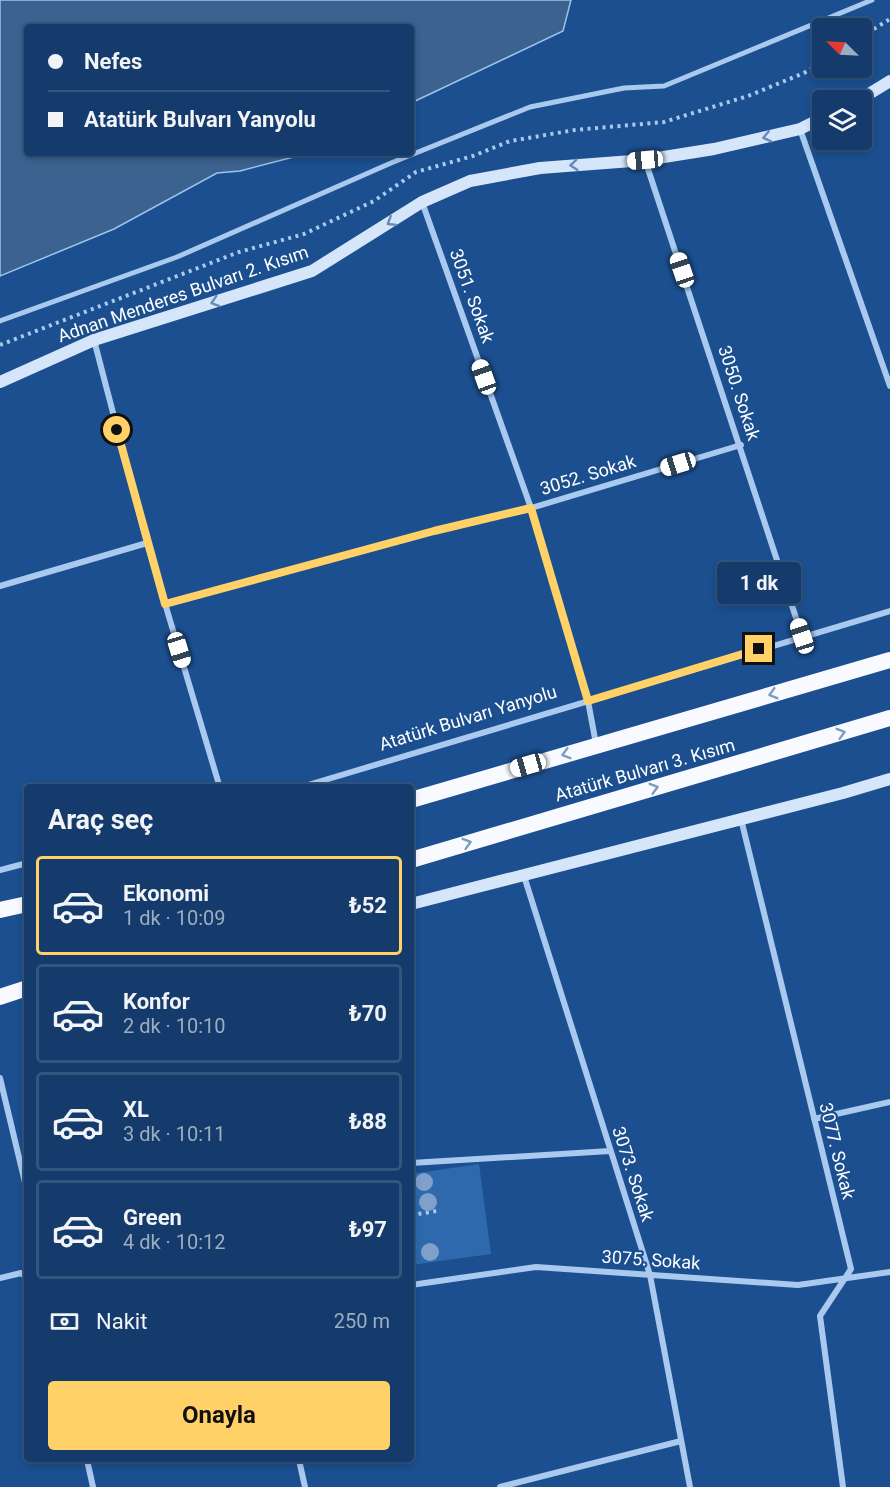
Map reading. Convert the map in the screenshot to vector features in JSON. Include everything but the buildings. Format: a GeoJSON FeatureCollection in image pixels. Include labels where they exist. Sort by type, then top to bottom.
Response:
{"type":"FeatureCollection","features":[{"type":"Feature","properties":{"kind":"highway","name":"Atatürk Bulvarı 3. Kısım"},"geometry":{"type":"LineString","coordinates":[[414,799],[890,660]]}},
{"type":"Feature","properties":{"kind":"highway","name":"Atatürk Bulvarı 3. Kısım"},"geometry":{"type":"LineString","coordinates":[[414,859],[890,718]]}},
{"type":"Feature","properties":{"kind":"highway"},"geometry":{"type":"LineString","coordinates":[[0,910],[24,905]]}},
{"type":"Feature","properties":{"kind":"highway"},"geometry":{"type":"LineString","coordinates":[[0,997],[24,989]]}},
{"type":"Feature","properties":{"kind":"main road"},"geometry":{"type":"LineString","coordinates":[[872,92],[890,81]]}},
{"type":"Feature","properties":{"kind":"main road","name":"Adnan Menderes Bulvarı 2. Kısım"},"geometry":{"type":"LineString","coordinates":[[0,382],[94,340],[312,271],[422,202],[470,181],[540,168],[645,160],[714,149],[800,129],[812,123]]}},
{"type":"Feature","properties":{"kind":"main road"},"geometry":{"type":"LineString","coordinates":[[414,903],[890,779]]}},
{"type":"Feature","properties":{"kind":"street"},"geometry":{"type":"LineString","coordinates":[[414,154],[530,107],[624,88],[664,86],[872,0]]}},
{"type":"Feature","properties":{"kind":"street"},"geometry":{"type":"LineString","coordinates":[[800,129],[890,386]]}},
{"type":"Feature","properties":{"kind":"street"},"geometry":{"type":"LineString","coordinates":[[0,321],[177,257],[408,156]]}},
{"type":"Feature","properties":{"kind":"street","name":"3050. Sokak"},"geometry":{"type":"LineString","coordinates":[[645,160],[741,445],[802,636]]}},
{"type":"Feature","properties":{"kind":"street","name":"3051. Sokak"},"geometry":{"type":"LineString","coordinates":[[422,202],[531,508],[588,701],[596,745]]}},
{"type":"Feature","properties":{"kind":"street"},"geometry":{"type":"LineString","coordinates":[[94,340],[147,543],[219,784]]}},
{"type":"Feature","properties":{"kind":"street","name":"3052. Sokak"},"geometry":{"type":"LineString","coordinates":[[165,604],[434,531],[531,508],[741,445]]}},
{"type":"Feature","properties":{"kind":"street"},"geometry":{"type":"LineString","coordinates":[[0,586],[147,543]]}},
{"type":"Feature","properties":{"kind":"street","name":"Atatürk Bulvarı Yanyolu"},"geometry":{"type":"LineString","coordinates":[[311,784],[890,611]]}},
{"type":"Feature","properties":{"kind":"street","name":"3077. Sokak"},"geometry":{"type":"LineString","coordinates":[[741,818],[851,1269],[845,1279]]}},
{"type":"Feature","properties":{"kind":"street"},"geometry":{"type":"LineString","coordinates":[[0,870],[24,864]]}},
{"type":"Feature","properties":{"kind":"street","name":"3073. Sokak"},"geometry":{"type":"LineString","coordinates":[[524,876],[650,1275],[690,1487]]}},
{"type":"Feature","properties":{"kind":"street"},"geometry":{"type":"LineString","coordinates":[[0,1078],[24,1178]]}},
{"type":"Feature","properties":{"kind":"street"},"geometry":{"type":"LineString","coordinates":[[814,1119],[890,1102]]}},
{"type":"Feature","properties":{"kind":"street"},"geometry":{"type":"LineString","coordinates":[[414,1163],[610,1151]]}},
{"type":"Feature","properties":{"kind":"street","name":"3075. Sokak"},"geometry":{"type":"LineString","coordinates":[[414,1285],[536,1267],[798,1285],[890,1272]]}},
{"type":"Feature","properties":{"kind":"street"},"geometry":{"type":"LineString","coordinates":[[0,1278],[21,1273],[24,1276]]}},
{"type":"Feature","properties":{"kind":"street"},"geometry":{"type":"LineString","coordinates":[[843,1487],[820,1317],[845,1279]]}},
{"type":"Feature","properties":{"kind":"street"},"geometry":{"type":"LineString","coordinates":[[500,1487],[681,1441]]}},
{"type":"Feature","properties":{"kind":"street"},"geometry":{"type":"LineString","coordinates":[[87,1462],[93,1487]]}},
{"type":"Feature","properties":{"kind":"street"},"geometry":{"type":"LineString","coordinates":[[299,1462],[304,1487]]}},
{"type":"Feature","properties":{"kind":"path"},"geometry":{"type":"LineString","coordinates":[[872,30],[890,19]]}},
{"type":"Feature","properties":{"kind":"path"},"geometry":{"type":"LineString","coordinates":[[414,1215],[437,1211]]}},
{"type":"Feature","properties":{"kind":"shaded area"},"geometry":{"type":"Polygon","coordinates":[[[0,0],[571,0],[563,31],[414,102],[414,24],[24,24],[24,156],[298,156],[240,171],[217,173],[114,229],[0,276],[0,0]]]}},
{"type":"Feature","properties":{"kind":"shaded area"},"geometry":{"type":"Polygon","coordinates":[[[479,1164],[491,1254],[414,1265],[414,1174],[479,1164]]]}},
{"type":"Feature","properties":{"kind":"route"},"geometry":{"type":"LineString","coordinates":[[117,430],[165,604],[434,531],[531,508],[588,701],[759,649]]}}]}
